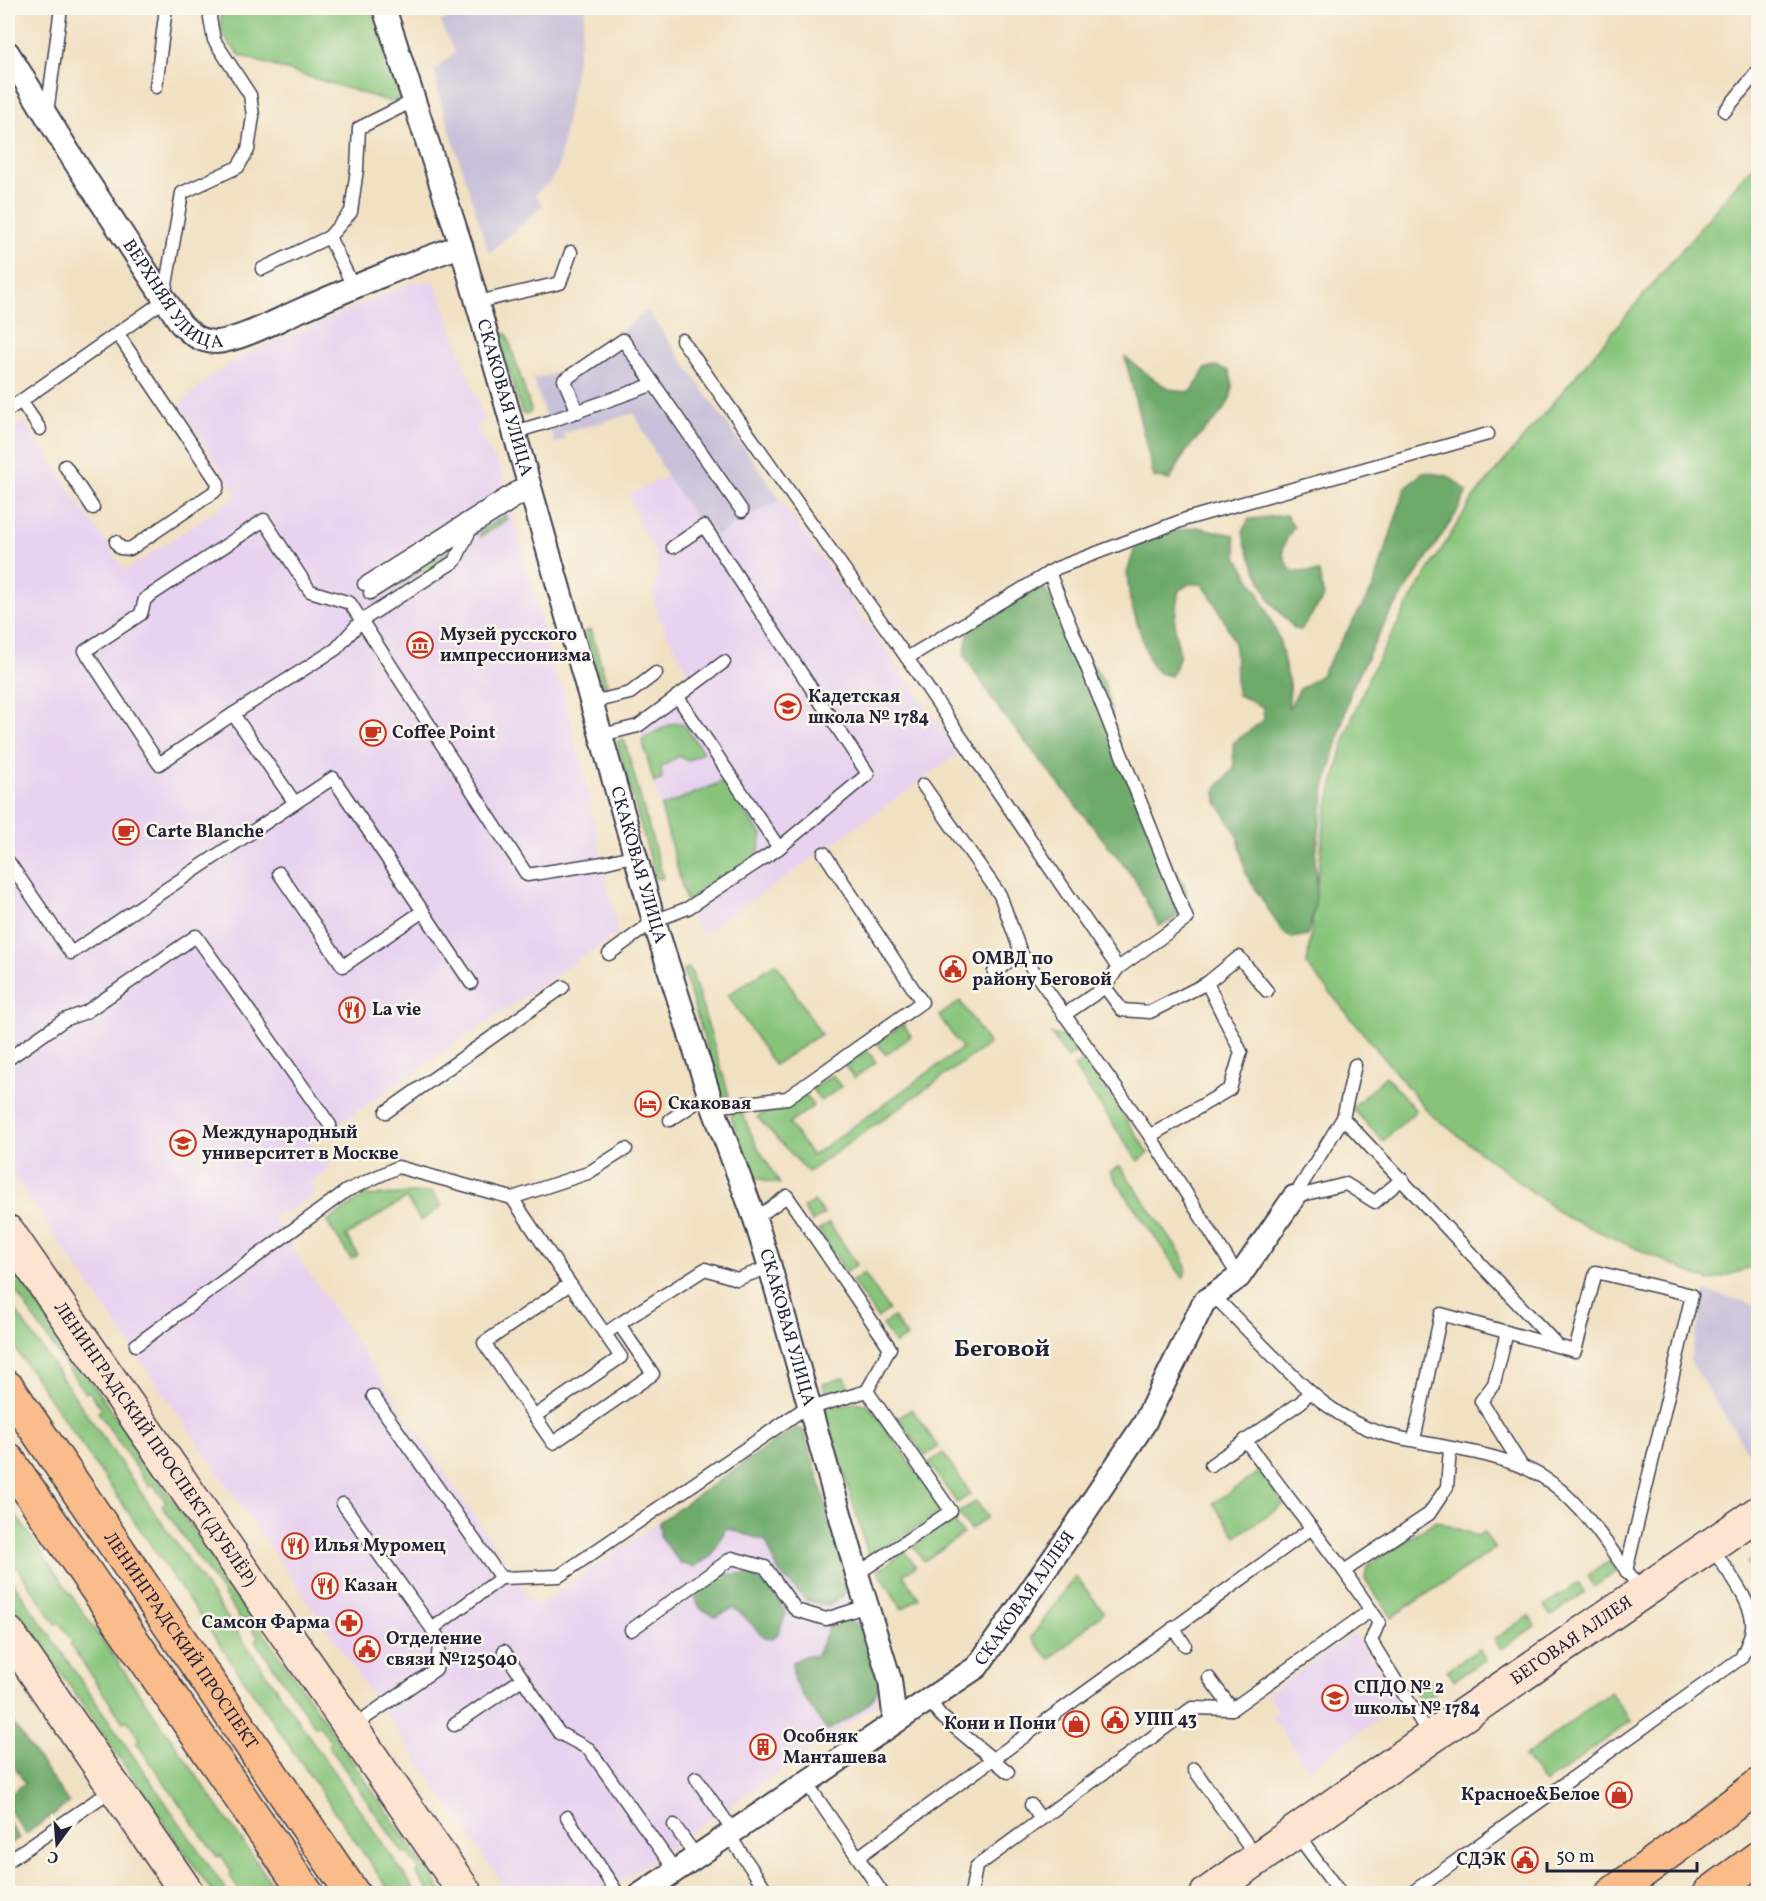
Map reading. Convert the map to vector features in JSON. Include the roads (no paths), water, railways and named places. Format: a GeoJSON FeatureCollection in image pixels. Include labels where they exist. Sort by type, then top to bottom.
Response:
{"type":"FeatureCollection","features":[{"type":"Feature","properties":{"kind":"main road","name":"ЛЕНИНГРАДСКИЙ ПРОСПЕКТ (ДУБЛЁР)"},"geometry":{"type":"LineString","coordinates":[[8,1232],[466,1893]]}},
{"type":"Feature","properties":{"kind":"main road","name":"ЛЕНИНГРАДСКИЙ ПРОСПЕКТ"},"geometry":{"type":"LineString","coordinates":[[8,1388],[353,1893]]}},
{"type":"Feature","properties":{"kind":"main road"},"geometry":{"type":"LineString","coordinates":[[8,1460],[307,1893]]}},
{"type":"Feature","properties":{"kind":"main road","name":"БЕГОВАЯ АЛЛЕЯ"},"geometry":{"type":"LineString","coordinates":[[1207,1893],[1431,1737],[1635,1581],[1710,1546],[1758,1513]]}},
{"type":"Feature","properties":{"kind":"main road"},"geometry":{"type":"LineString","coordinates":[[14,1648],[188,1893]]}},
{"type":"Feature","properties":{"kind":"main road"},"geometry":{"type":"LineString","coordinates":[[1612,1893],[1758,1786]]}},
{"type":"Feature","properties":{"kind":"street","name":"СКАКОВАЯ УЛИЦА"},"geometry":{"type":"LineString","coordinates":[[384,8],[478,302],[654,921],[711,1100],[755,1219],[770,1267],[808,1406],[890,1680],[895,1722]]}},
{"type":"Feature","properties":{"kind":"street","name":"ВЕРХНЯЯ УЛИЦА"},"geometry":{"type":"LineString","coordinates":[[8,53],[47,118],[164,299],[181,324],[192,335],[217,342],[249,332],[419,260],[461,246]]}},
{"type":"Feature","properties":{"kind":"street","name":"СКАКОВАЯ АЛЛЕЯ"},"geometry":{"type":"LineString","coordinates":[[641,1893],[966,1676],[986,1656],[1144,1424],[1204,1302],[1239,1277],[1294,1197]]}},
{"type":"Feature","properties":{"kind":"lane"},"geometry":{"type":"LineString","coordinates":[[47,118],[61,8]]}},
{"type":"Feature","properties":{"kind":"lane"},"geometry":{"type":"LineString","coordinates":[[156,87],[166,8]]}},
{"type":"Feature","properties":{"kind":"lane"},"geometry":{"type":"LineString","coordinates":[[8,410],[164,299],[182,193],[238,167],[248,150],[253,116],[250,96],[214,40],[210,18],[212,8]]}},
{"type":"Feature","properties":{"kind":"lane"},"geometry":{"type":"LineString","coordinates":[[1725,111],[1758,71]]}},
{"type":"Feature","properties":{"kind":"lane"},"geometry":{"type":"LineString","coordinates":[[262,269],[329,237],[351,212],[357,169],[359,128],[415,100]]}},
{"type":"Feature","properties":{"kind":"lane"},"geometry":{"type":"LineString","coordinates":[[329,237],[354,288]]}},
{"type":"Feature","properties":{"kind":"lane"},"geometry":{"type":"LineString","coordinates":[[478,302],[560,283],[571,252]]}},
{"type":"Feature","properties":{"kind":"lane"},"geometry":{"type":"LineString","coordinates":[[116,542],[120,548],[130,549],[214,492],[218,486],[117,333]]}},
{"type":"Feature","properties":{"kind":"lane"},"geometry":{"type":"LineString","coordinates":[[578,411],[564,380],[623,340],[742,512]]}},
{"type":"Feature","properties":{"kind":"lane"},"geometry":{"type":"LineString","coordinates":[[682,340],[907,658],[1118,968]]}},
{"type":"Feature","properties":{"kind":"lane"},"geometry":{"type":"LineString","coordinates":[[515,432],[654,384]]}},
{"type":"Feature","properties":{"kind":"lane"},"geometry":{"type":"LineString","coordinates":[[21,401],[40,429]]}},
{"type":"Feature","properties":{"kind":"lane"},"geometry":{"type":"LineString","coordinates":[[907,658],[1057,568],[1186,519],[1488,434]]}},
{"type":"Feature","properties":{"kind":"lane"},"geometry":{"type":"LineString","coordinates":[[65,466],[93,508]]}},
{"type":"Feature","properties":{"kind":"lane"},"geometry":{"type":"LineString","coordinates":[[531,486],[469,530],[367,588],[480,510],[531,486]]}},
{"type":"Feature","properties":{"kind":"lane"},"geometry":{"type":"LineString","coordinates":[[480,510],[455,561],[361,621],[336,650],[233,714],[159,764],[85,651],[141,614],[145,598],[264,520],[310,591],[350,603],[361,621],[527,875],[603,863],[636,855]]}},
{"type":"Feature","properties":{"kind":"lane"},"geometry":{"type":"LineString","coordinates":[[609,954],[654,921],[688,908],[779,848],[868,774],[704,526],[673,547]]}},
{"type":"Feature","properties":{"kind":"lane"},"geometry":{"type":"LineString","coordinates":[[1049,572],[1187,919],[1118,968],[1105,987],[1064,1016]]}},
{"type":"Feature","properties":{"kind":"lane"},"geometry":{"type":"LineString","coordinates":[[602,735],[638,726],[724,662]]}},
{"type":"Feature","properties":{"kind":"lane"},"geometry":{"type":"LineString","coordinates":[[593,702],[630,693],[656,673]]}},
{"type":"Feature","properties":{"kind":"lane"},"geometry":{"type":"LineString","coordinates":[[677,696],[779,848]]}},
{"type":"Feature","properties":{"kind":"lane"},"geometry":{"type":"LineString","coordinates":[[233,714],[295,803]]}},
{"type":"Feature","properties":{"kind":"lane"},"geometry":{"type":"LineString","coordinates":[[8,861],[71,953],[333,778],[471,983]]}},
{"type":"Feature","properties":{"kind":"lane"},"geometry":{"type":"LineString","coordinates":[[923,785],[1000,895],[1021,953],[1150,1136],[1239,1277]]}},
{"type":"Feature","properties":{"kind":"lane"},"geometry":{"type":"LineString","coordinates":[[670,1120],[711,1100],[787,1098],[921,1002],[824,853]]}},
{"type":"Feature","properties":{"kind":"lane"},"geometry":{"type":"LineString","coordinates":[[279,873],[343,966],[423,911]]}},
{"type":"Feature","properties":{"kind":"lane"},"geometry":{"type":"LineString","coordinates":[[8,1059],[64,1020],[86,1012],[196,936],[330,1125]]}},
{"type":"Feature","properties":{"kind":"lane"},"geometry":{"type":"LineString","coordinates":[[994,972],[1021,953]]}},
{"type":"Feature","properties":{"kind":"lane"},"geometry":{"type":"LineString","coordinates":[[1105,987],[1122,1010],[1150,1012],[1207,983],[1239,957],[1266,991]]}},
{"type":"Feature","properties":{"kind":"lane"},"geometry":{"type":"LineString","coordinates":[[1150,1136],[1230,1089],[1241,1052],[1207,983]]}},
{"type":"Feature","properties":{"kind":"lane"},"geometry":{"type":"LineString","coordinates":[[386,1112],[564,987]]}},
{"type":"Feature","properties":{"kind":"lane"},"geometry":{"type":"LineString","coordinates":[[1294,1197],[1343,1118],[1356,1065]]}},
{"type":"Feature","properties":{"kind":"lane"},"geometry":{"type":"LineString","coordinates":[[1343,1118],[1559,1346]]}},
{"type":"Feature","properties":{"kind":"lane"},"geometry":{"type":"LineString","coordinates":[[136,1345],[346,1191],[398,1167],[512,1198],[588,1173],[626,1149]]}},
{"type":"Feature","properties":{"kind":"lane"},"geometry":{"type":"LineString","coordinates":[[1294,1197],[1346,1184],[1376,1202],[1402,1179]]}},
{"type":"Feature","properties":{"kind":"lane"},"geometry":{"type":"LineString","coordinates":[[432,1629],[501,1578],[559,1576],[808,1406],[821,1405],[867,1391],[890,1348],[787,1196],[755,1219]]}},
{"type":"Feature","properties":{"kind":"lane"},"geometry":{"type":"LineString","coordinates":[[512,1198],[621,1357],[534,1416]]}},
{"type":"Feature","properties":{"kind":"lane"},"geometry":{"type":"LineString","coordinates":[[605,1334],[705,1269],[737,1279],[770,1267]]}},
{"type":"Feature","properties":{"kind":"lane"},"geometry":{"type":"LineString","coordinates":[[1414,1440],[1441,1314],[1575,1351],[1596,1272],[1692,1295],[1635,1581]]}},
{"type":"Feature","properties":{"kind":"lane"},"geometry":{"type":"LineString","coordinates":[[570,1284],[484,1343],[553,1443],[653,1374],[619,1324]]}},
{"type":"Feature","properties":{"kind":"lane"},"geometry":{"type":"LineString","coordinates":[[1213,1295],[1310,1392],[1344,1417],[1383,1434],[1521,1465],[1542,1476],[1585,1512],[1635,1581]]}},
{"type":"Feature","properties":{"kind":"lane"},"geometry":{"type":"LineString","coordinates":[[1506,1332],[1494,1384],[1481,1401],[1521,1465]]}},
{"type":"Feature","properties":{"kind":"lane"},"geometry":{"type":"LineString","coordinates":[[857,1574],[951,1511],[867,1391]]}},
{"type":"Feature","properties":{"kind":"lane"},"geometry":{"type":"LineString","coordinates":[[1211,1465],[1301,1402],[1310,1392]]}},
{"type":"Feature","properties":{"kind":"lane"},"geometry":{"type":"LineString","coordinates":[[373,1396],[501,1578]]}},
{"type":"Feature","properties":{"kind":"lane"},"geometry":{"type":"LineString","coordinates":[[1245,1440],[1344,1571],[1379,1622],[1371,1641],[1431,1737]]}},
{"type":"Feature","properties":{"kind":"lane"},"geometry":{"type":"LineString","coordinates":[[1344,1571],[1429,1514],[1447,1487],[1450,1449]]}},
{"type":"Feature","properties":{"kind":"lane"},"geometry":{"type":"LineString","coordinates":[[343,1504],[440,1640],[436,1669],[351,1728]]}},
{"type":"Feature","properties":{"kind":"lane"},"geometry":{"type":"LineString","coordinates":[[858,1857],[1312,1528]]}},
{"type":"Feature","properties":{"kind":"lane"},"geometry":{"type":"LineString","coordinates":[[1410,1893],[1742,1658],[1753,1624],[1749,1608],[1710,1546]]}},
{"type":"Feature","properties":{"kind":"lane"},"geometry":{"type":"LineString","coordinates":[[631,1630],[732,1558],[765,1567],[796,1610],[826,1619],[867,1606]]}},
{"type":"Feature","properties":{"kind":"lane"},"geometry":{"type":"LineString","coordinates":[[971,1893],[976,1868],[1192,1708],[1232,1708],[1371,1610]]}},
{"type":"Feature","properties":{"kind":"lane"},"geometry":{"type":"LineString","coordinates":[[1173,1628],[1185,1645]]}},
{"type":"Feature","properties":{"kind":"lane"},"geometry":{"type":"LineString","coordinates":[[504,1651],[559,1733],[589,1749],[675,1870]]}},
{"type":"Feature","properties":{"kind":"lane"},"geometry":{"type":"LineString","coordinates":[[1209,1678],[1232,1708]]}},
{"type":"Feature","properties":{"kind":"lane"},"geometry":{"type":"LineString","coordinates":[[454,1725],[522,1679]]}},
{"type":"Feature","properties":{"kind":"lane"},"geometry":{"type":"LineString","coordinates":[[929,1700],[941,1716],[1008,1772]]}},
{"type":"Feature","properties":{"kind":"lane"},"geometry":{"type":"LineString","coordinates":[[1194,1769],[1257,1858]]}},
{"type":"Feature","properties":{"kind":"lane"},"geometry":{"type":"LineString","coordinates":[[696,1778],[769,1893]]}},
{"type":"Feature","properties":{"kind":"lane"},"geometry":{"type":"LineString","coordinates":[[806,1782],[883,1893]]}},
{"type":"Feature","properties":{"kind":"lane"},"geometry":{"type":"LineString","coordinates":[[8,1861],[114,1789]]}},
{"type":"Feature","properties":{"kind":"lane"},"geometry":{"type":"LineString","coordinates":[[1031,1805],[1041,1819]]}},
{"type":"Feature","properties":{"kind":"lane"},"geometry":{"type":"LineString","coordinates":[[567,1816],[618,1893]]}},
{"type":"Feature","properties":{"kind":"lane"},"geometry":{"type":"LineString","coordinates":[[674,1825],[696,1856]]}},
{"type":"Feature","properties":{"kind":"lane"},"geometry":{"type":"LineString","coordinates":[[1295,1831],[1341,1893]]}},
{"type":"Feature","properties":{"kind":"place","name":"Музей русского импрессионизма"},"geometry":{"type":"Point","coordinates":[420,645]}},
{"type":"Feature","properties":{"kind":"place","name":"Кадетская школа № 1784"},"geometry":{"type":"Point","coordinates":[788,707]}},
{"type":"Feature","properties":{"kind":"place","name":"Coffee Point"},"geometry":{"type":"Point","coordinates":[373,733]}},
{"type":"Feature","properties":{"kind":"place","name":"Carte Blanche"},"geometry":{"type":"Point","coordinates":[126,832]}},
{"type":"Feature","properties":{"kind":"place","name":"ОМВД по району Беговой"},"geometry":{"type":"Point","coordinates":[953,969]}},
{"type":"Feature","properties":{"kind":"place","name":"La vie"},"geometry":{"type":"Point","coordinates":[352,1010]}},
{"type":"Feature","properties":{"kind":"place","name":"Скаковая"},"geometry":{"type":"Point","coordinates":[648,1104]}},
{"type":"Feature","properties":{"kind":"place","name":"Международный университет в Москве"},"geometry":{"type":"Point","coordinates":[183,1143]}},
{"type":"Feature","properties":{"kind":"place","name":"Илья Муромец"},"geometry":{"type":"Point","coordinates":[295,1546]}},
{"type":"Feature","properties":{"kind":"place","name":"Казан"},"geometry":{"type":"Point","coordinates":[325,1586]}},
{"type":"Feature","properties":{"kind":"place","name":"Самсон Фарма"},"geometry":{"type":"Point","coordinates":[349,1623]}},
{"type":"Feature","properties":{"kind":"place","name":"Отделение связи №125040"},"geometry":{"type":"Point","coordinates":[367,1649]}},
{"type":"Feature","properties":{"kind":"place","name":"СПДО № 2 школы № 1784"},"geometry":{"type":"Point","coordinates":[1335,1698]}},
{"type":"Feature","properties":{"kind":"place","name":"УПП 43"},"geometry":{"type":"Point","coordinates":[1115,1720]}},
{"type":"Feature","properties":{"kind":"place","name":"Кони и Пони"},"geometry":{"type":"Point","coordinates":[1076,1724]}},
{"type":"Feature","properties":{"kind":"place","name":"Особняк Манташева"},"geometry":{"type":"Point","coordinates":[763,1747]}},
{"type":"Feature","properties":{"kind":"place","name":"Красное&Белое"},"geometry":{"type":"Point","coordinates":[1619,1795]}},
{"type":"Feature","properties":{"kind":"place","name":"СДЭК"},"geometry":{"type":"Point","coordinates":[1525,1860]}},
{"type":"Feature","properties":{"kind":"district","name":"Беговой"},"geometry":{"type":"Point","coordinates":[1002,1350]}}]}
